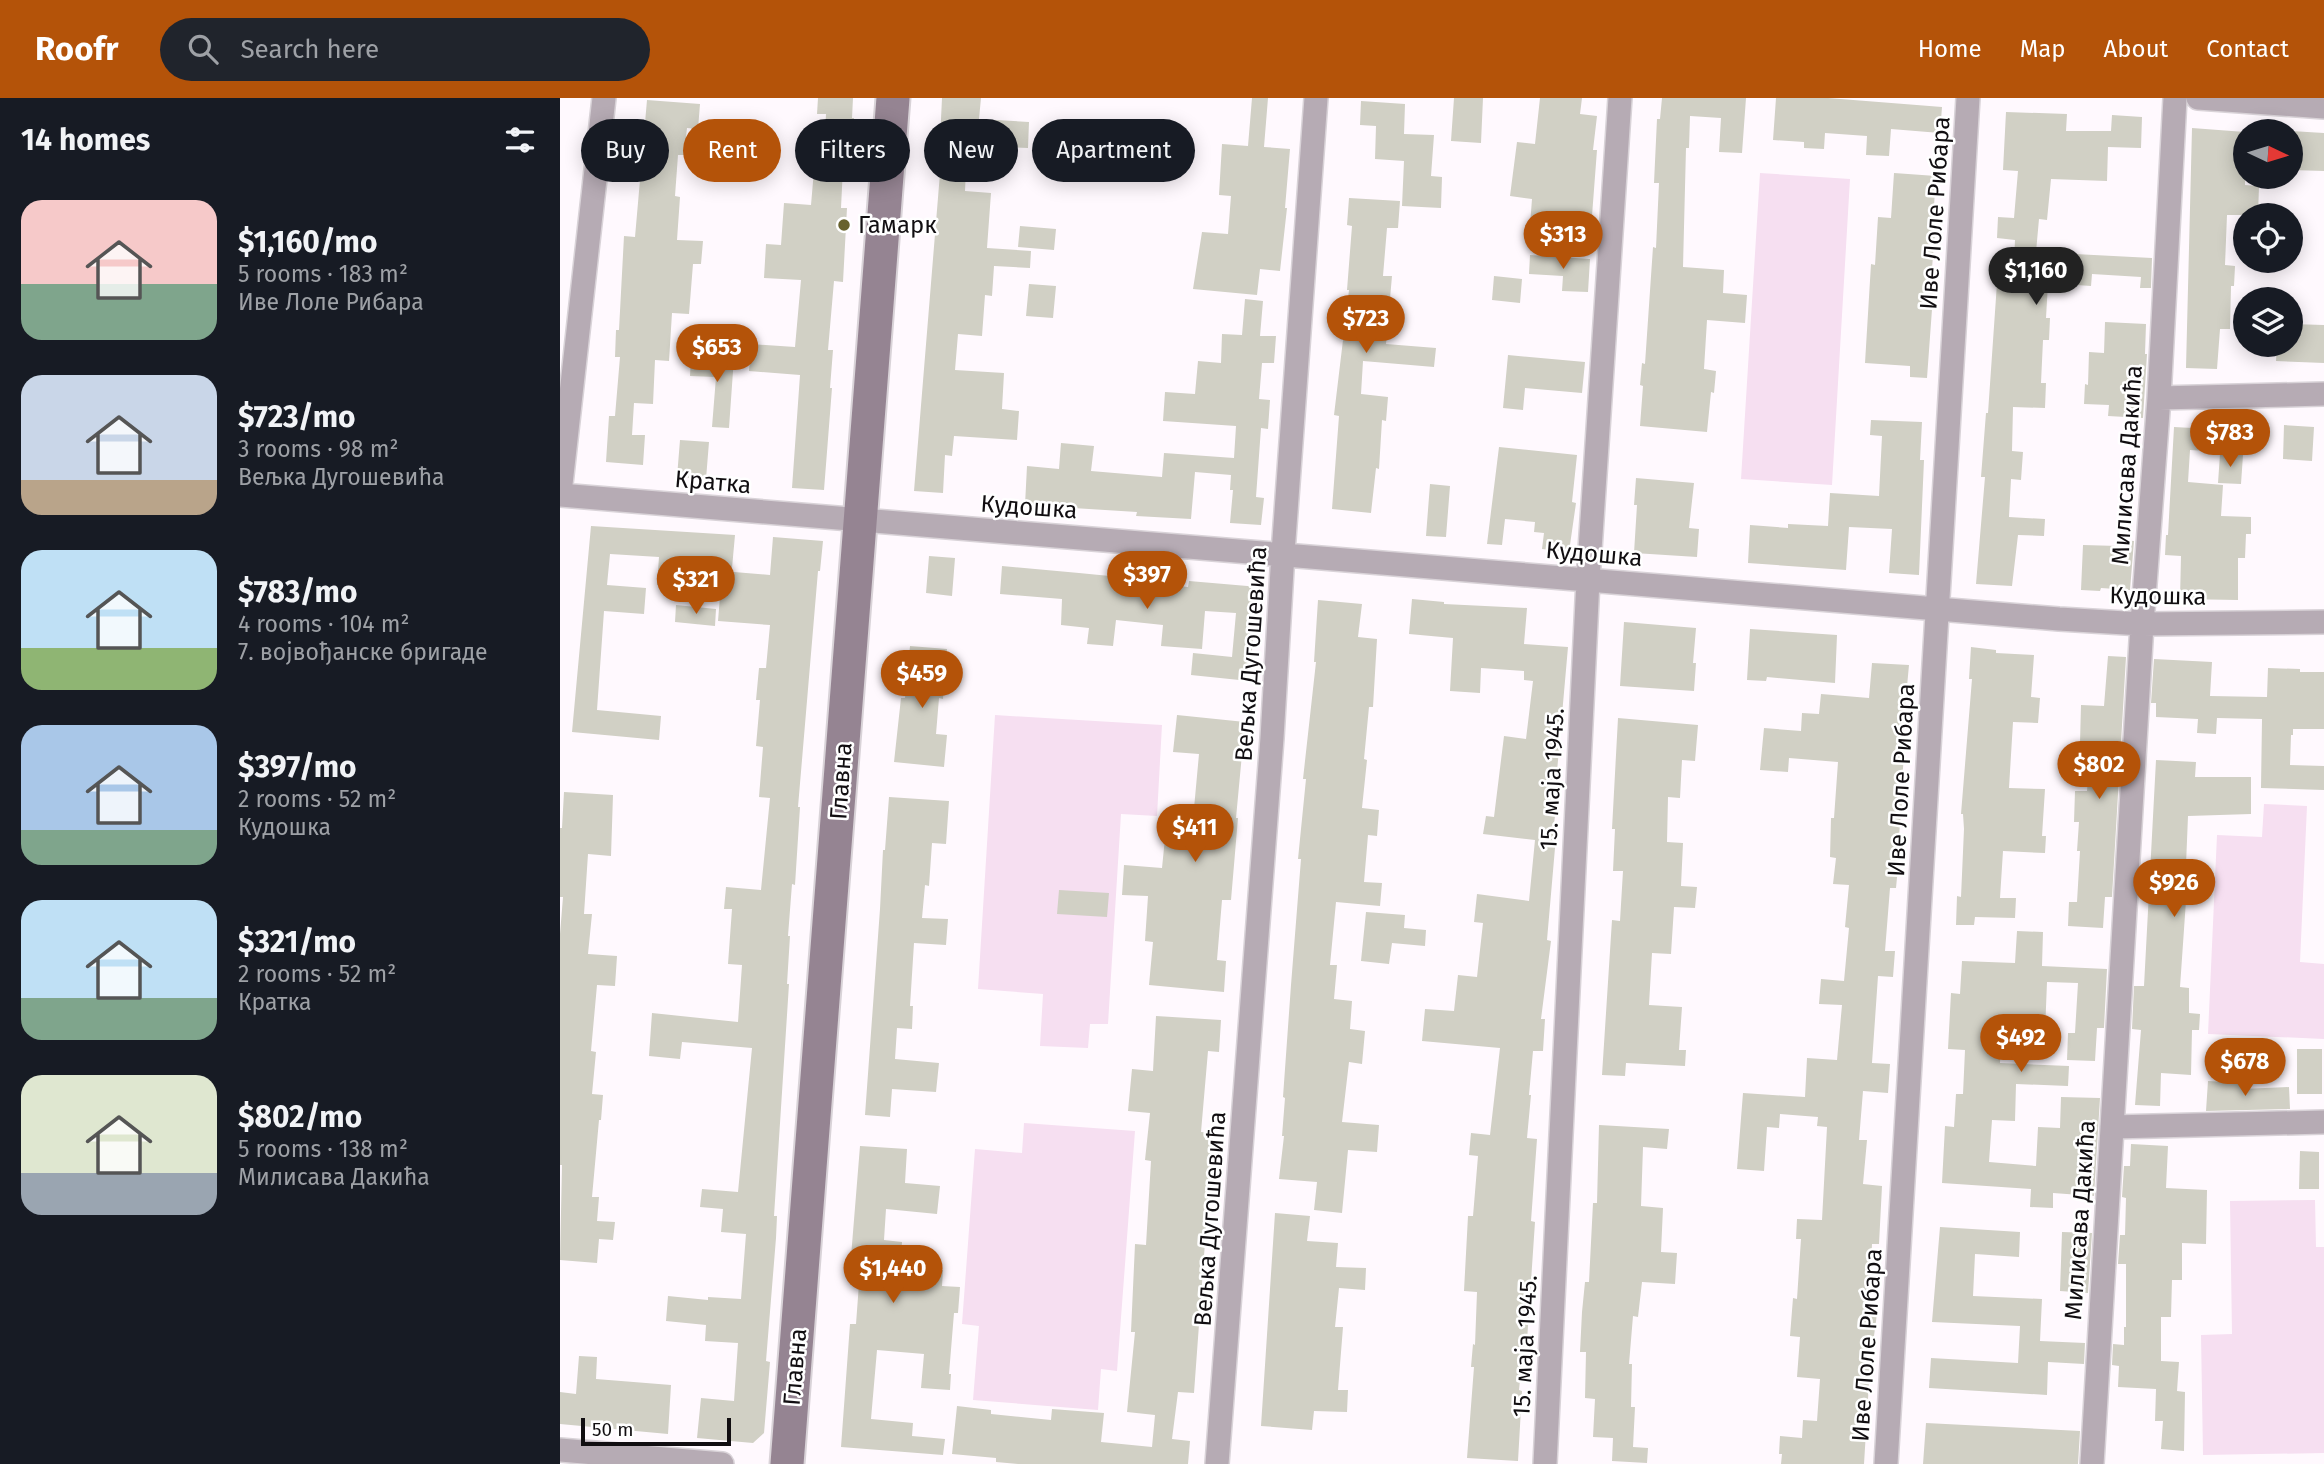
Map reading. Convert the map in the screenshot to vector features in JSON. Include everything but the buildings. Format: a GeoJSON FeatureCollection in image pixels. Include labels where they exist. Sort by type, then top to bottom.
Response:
{"type":"FeatureCollection","features":[{"type":"Feature","properties":{"kind":"main road","name":"Главна"},"geometry":{"type":"LineString","coordinates":[[787,1464],[893,98]]}},
{"type":"Feature","properties":{"kind":"street"},"geometry":{"type":"LineString","coordinates":[[560,494],[604,98]]}},
{"type":"Feature","properties":{"kind":"street","name":"Вељка Дугошевића"},"geometry":{"type":"LineString","coordinates":[[1217,1464],[1272,751],[1283,553],[1316,98]]}},
{"type":"Feature","properties":{"kind":"street","name":"15. маја 1945."},"geometry":{"type":"LineString","coordinates":[[1545,1464],[1588,580],[1620,98]]}},
{"type":"Feature","properties":{"kind":"street","name":"Иве Лоле Рибара"},"geometry":{"type":"LineString","coordinates":[[1886,1464],[1968,98]]}},
{"type":"Feature","properties":{"kind":"street","name":"Милисава Дакића"},"geometry":{"type":"LineString","coordinates":[[2092,1464],[2142,624],[2159,398],[2175,98]]}},
{"type":"Feature","properties":{"kind":"street"},"geometry":{"type":"LineString","coordinates":[[2198,98],[2324,107]]}},
{"type":"Feature","properties":{"kind":"street"},"geometry":{"type":"LineString","coordinates":[[2159,398],[2324,394]]}},
{"type":"Feature","properties":{"kind":"street","name":"Кратка"},"geometry":{"type":"LineString","coordinates":[[560,494],[861,521]]}},
{"type":"Feature","properties":{"kind":"street","name":"Кудошка"},"geometry":{"type":"LineString","coordinates":[[861,521],[1283,553],[2059,619],[2142,624],[2324,622]]}},
{"type":"Feature","properties":{"kind":"street"},"geometry":{"type":"LineString","coordinates":[[2112,1127],[2324,1122]]}},
{"type":"Feature","properties":{"kind":"street"},"geometry":{"type":"LineString","coordinates":[[560,1450],[722,1464]]}},
{"type":"Feature","properties":{"kind":"shaded area"},"geometry":{"type":"Polygon","coordinates":[[[1760,173],[1850,179],[1832,485],[1741,479],[1760,173]]]}},
{"type":"Feature","properties":{"kind":"shaded area"},"geometry":{"type":"Polygon","coordinates":[[[995,715],[1162,725],[1157,816],[1121,814],[1108,1024],[1090,1024],[1088,1048],[1040,1046],[1043,994],[978,989],[995,715]]]}},
{"type":"Feature","properties":{"kind":"shaded area"},"geometry":{"type":"Polygon","coordinates":[[[2264,804],[2307,806],[2300,962],[2324,964],[2324,1039],[2208,1034],[2217,835],[2262,837],[2264,804]]]}},
{"type":"Feature","properties":{"kind":"shaded area"},"geometry":{"type":"Polygon","coordinates":[[[1024,1123],[1135,1131],[1117,1371],[1101,1369],[1098,1410],[973,1400],[979,1326],[962,1324],[975,1149],[1022,1153],[1024,1123]]]}},
{"type":"Feature","properties":{"kind":"shaded area"},"geometry":{"type":"Polygon","coordinates":[[[2315,1200],[2316,1247],[2324,1247],[2324,1453],[2203,1455],[2201,1335],[2232,1334],[2230,1201],[2315,1200]]]}},
{"type":"Feature","properties":{"kind":"place","name":"Гамарк"},"geometry":{"type":"Point","coordinates":[844,225]}}]}
